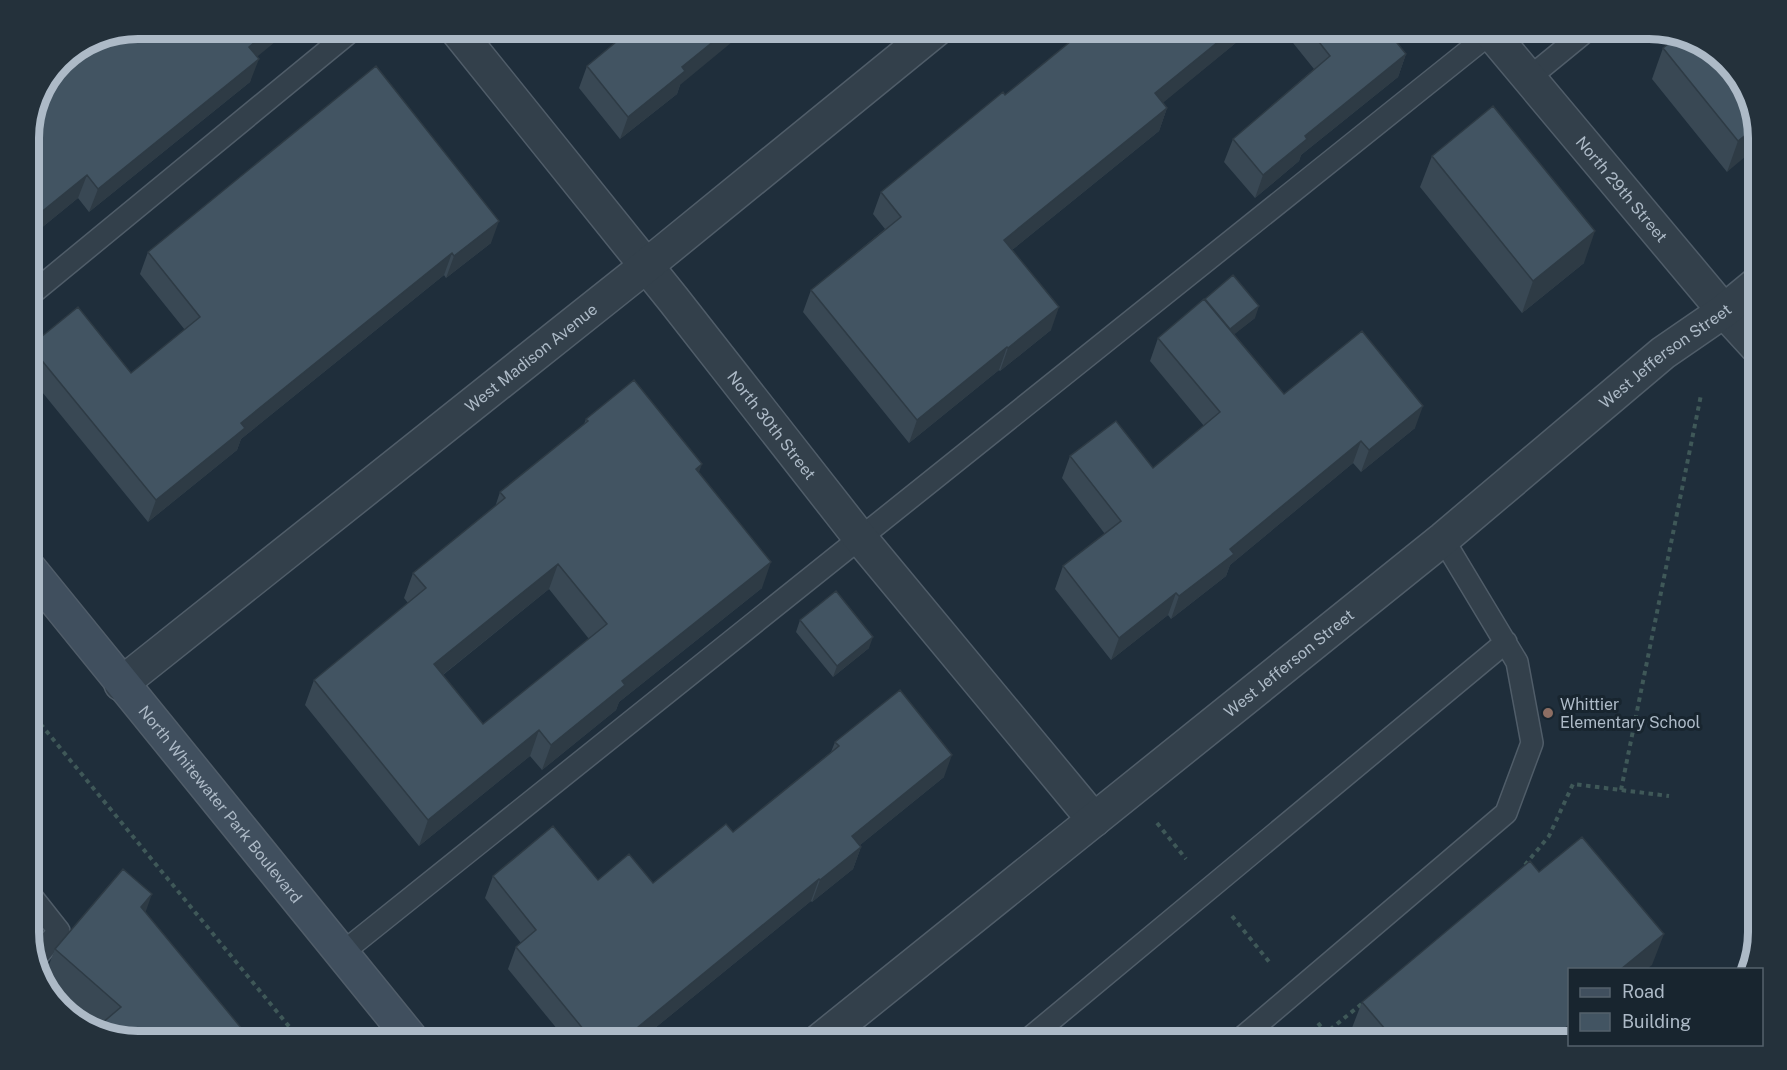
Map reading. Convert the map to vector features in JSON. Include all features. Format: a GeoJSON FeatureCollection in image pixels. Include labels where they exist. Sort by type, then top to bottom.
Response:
{"type":"FeatureCollection","features":[{"type":"Feature","properties":{"kind":"street","name":"North 30th Street"},"geometry":{"type":"LineString","coordinates":[[464,39],[861,539],[1094,820]]}},
{"type":"Feature","properties":{"kind":"street","name":"West Madison Avenue"},"geometry":{"type":"LineString","coordinates":[[121,684],[646,266],[925,39]]}},
{"type":"Feature","properties":{"kind":"street","name":"North 29th Street"},"geometry":{"type":"LineString","coordinates":[[1498,39],[1748,337]]}},
{"type":"Feature","properties":{"kind":"street","name":"West Jefferson Street"},"geometry":{"type":"LineString","coordinates":[[831,1031],[1443,539],[1664,353],[1748,291]]}},
{"type":"Feature","properties":{"kind":"street","name":"North Whitewater Park Boulevard"},"geometry":{"type":"LineString","coordinates":[[39,581],[405,1031]]}},
{"type":"Feature","properties":{"kind":"lane"},"geometry":{"type":"LineString","coordinates":[[39,288],[343,39]]}},
{"type":"Feature","properties":{"kind":"lane"},"geometry":{"type":"LineString","coordinates":[[342,953],[861,539],[1480,39]]}},
{"type":"Feature","properties":{"kind":"lane"},"geometry":{"type":"LineString","coordinates":[[1529,78],[1577,39]]}},
{"type":"Feature","properties":{"kind":"lane"},"geometry":{"type":"LineString","coordinates":[[1250,1031],[1506,813],[1532,743],[1517,662],[1443,539]]}},
{"type":"Feature","properties":{"kind":"lane"},"geometry":{"type":"LineString","coordinates":[[1038,1031],[1506,642]]}},
{"type":"Feature","properties":{"kind":"lane"},"geometry":{"type":"LineString","coordinates":[[39,906],[59,931],[41,952]]}},
{"type":"Feature","properties":{"kind":"path"},"geometry":{"type":"LineString","coordinates":[[1621,790],[1701,395]]}},
{"type":"Feature","properties":{"kind":"path"},"geometry":{"type":"LineString","coordinates":[[39,722],[293,1031]]}},
{"type":"Feature","properties":{"kind":"path"},"geometry":{"type":"LineString","coordinates":[[1522,868],[1550,836],[1573,784],[1669,796]]}},
{"type":"Feature","properties":{"kind":"path"},"geometry":{"type":"LineString","coordinates":[[1152,816],[1189,863]]}},
{"type":"Feature","properties":{"kind":"path"},"geometry":{"type":"LineString","coordinates":[[1229,913],[1278,973]]}},
{"type":"Feature","properties":{"kind":"path"},"geometry":{"type":"LineString","coordinates":[[1328,1031],[1371,996]]}},
{"type":"Feature","properties":{"kind":"path"},"geometry":{"type":"LineString","coordinates":[[1318,1023],[1324,1031]]}},
{"type":"Feature","properties":{"kind":"building"},"geometry":{"type":"Polygon","coordinates":[[[138,39],[258,39],[249,47],[259,59],[98,189],[87,175],[39,214],[39,132],[42,113],[49,94],[59,78],[83,56],[119,41],[138,39]]]}},
{"type":"Feature","properties":{"kind":"building"},"geometry":{"type":"Polygon","coordinates":[[[620,39],[716,39],[682,67],[685,71],[628,117],[587,66],[620,39]]]}},
{"type":"Feature","properties":{"kind":"building"},"geometry":{"type":"Polygon","coordinates":[[[1074,39],[1221,39],[1155,93],[1167,108],[1004,240],[1059,307],[917,420],[811,290],[901,217],[881,192],[1003,92],[1005,95],[1074,39]]]}},
{"type":"Feature","properties":{"kind":"building"},"geometry":{"type":"Polygon","coordinates":[[[1317,39],[1394,39],[1406,54],[1305,136],[1307,139],[1263,175],[1233,139],[1330,56],[1317,39]]]}},
{"type":"Feature","properties":{"kind":"building"},"geometry":{"type":"Polygon","coordinates":[[[1671,42],[1674,42],[1698,52],[1719,68],[1738,94],[1743,106],[1748,133],[1738,141],[1663,48],[1671,42]]]}},
{"type":"Feature","properties":{"kind":"building"},"geometry":{"type":"Polygon","coordinates":[[[376,66],[499,221],[454,256],[452,253],[241,423],[245,428],[156,500],[39,357],[39,339],[78,307],[131,373],[200,317],[148,252],[376,66]]]}},
{"type":"Feature","properties":{"kind":"building"},"geometry":{"type":"Polygon","coordinates":[[[1493,106],[1595,231],[1533,281],[1432,156],[1493,106]]]}},
{"type":"Feature","properties":{"kind":"building"},"geometry":{"type":"Polygon","coordinates":[[[1233,275],[1259,306],[1230,329],[1205,299],[1233,275]]]}},
{"type":"Feature","properties":{"kind":"building"},"geometry":{"type":"Polygon","coordinates":[[[1204,299],[1284,394],[1362,331],[1423,406],[1369,450],[1361,441],[1230,549],[1234,554],[1179,596],[1176,593],[1119,638],[1063,566],[1121,521],[1070,456],[1116,421],[1153,468],[1220,412],[1158,338],[1204,299]]]}},
{"type":"Feature","properties":{"kind":"building"},"geometry":{"type":"Polygon","coordinates":[[[634,380],[702,464],[696,469],[771,562],[622,681],[625,685],[551,745],[539,730],[428,820],[314,680],[426,588],[413,573],[505,498],[500,492],[588,421],[586,419],[634,380]],[[558,564],[434,664],[483,724],[607,624],[558,564]]]}},
{"type":"Feature","properties":{"kind":"building"},"geometry":{"type":"Polygon","coordinates":[[[836,591],[873,637],[837,666],[800,620],[836,591]]]}},
{"type":"Feature","properties":{"kind":"building"},"geometry":{"type":"Polygon","coordinates":[[[900,690],[952,755],[852,836],[861,847],[633,1031],[585,1031],[516,947],[536,930],[493,876],[553,826],[598,880],[629,854],[653,883],[726,824],[733,832],[839,746],[835,742],[900,690]]]}},
{"type":"Feature","properties":{"kind":"building"},"geometry":{"type":"Polygon","coordinates":[[[1582,837],[1664,934],[1622,968],[1568,968],[1568,1026],[1562,1031],[1382,1031],[1385,1029],[1362,1002],[1530,861],[1539,872],[1582,837]]]}},
{"type":"Feature","properties":{"kind":"building"},"geometry":{"type":"Polygon","coordinates":[[[123,869],[152,894],[141,907],[244,1031],[138,1031],[113,1028],[102,1024],[121,1007],[55,949],[123,869]]]}},
{"type":"Feature","properties":{"kind":"place","name":"Whittier Elementary School"},"geometry":{"type":"Point","coordinates":[1548,713]}}]}
